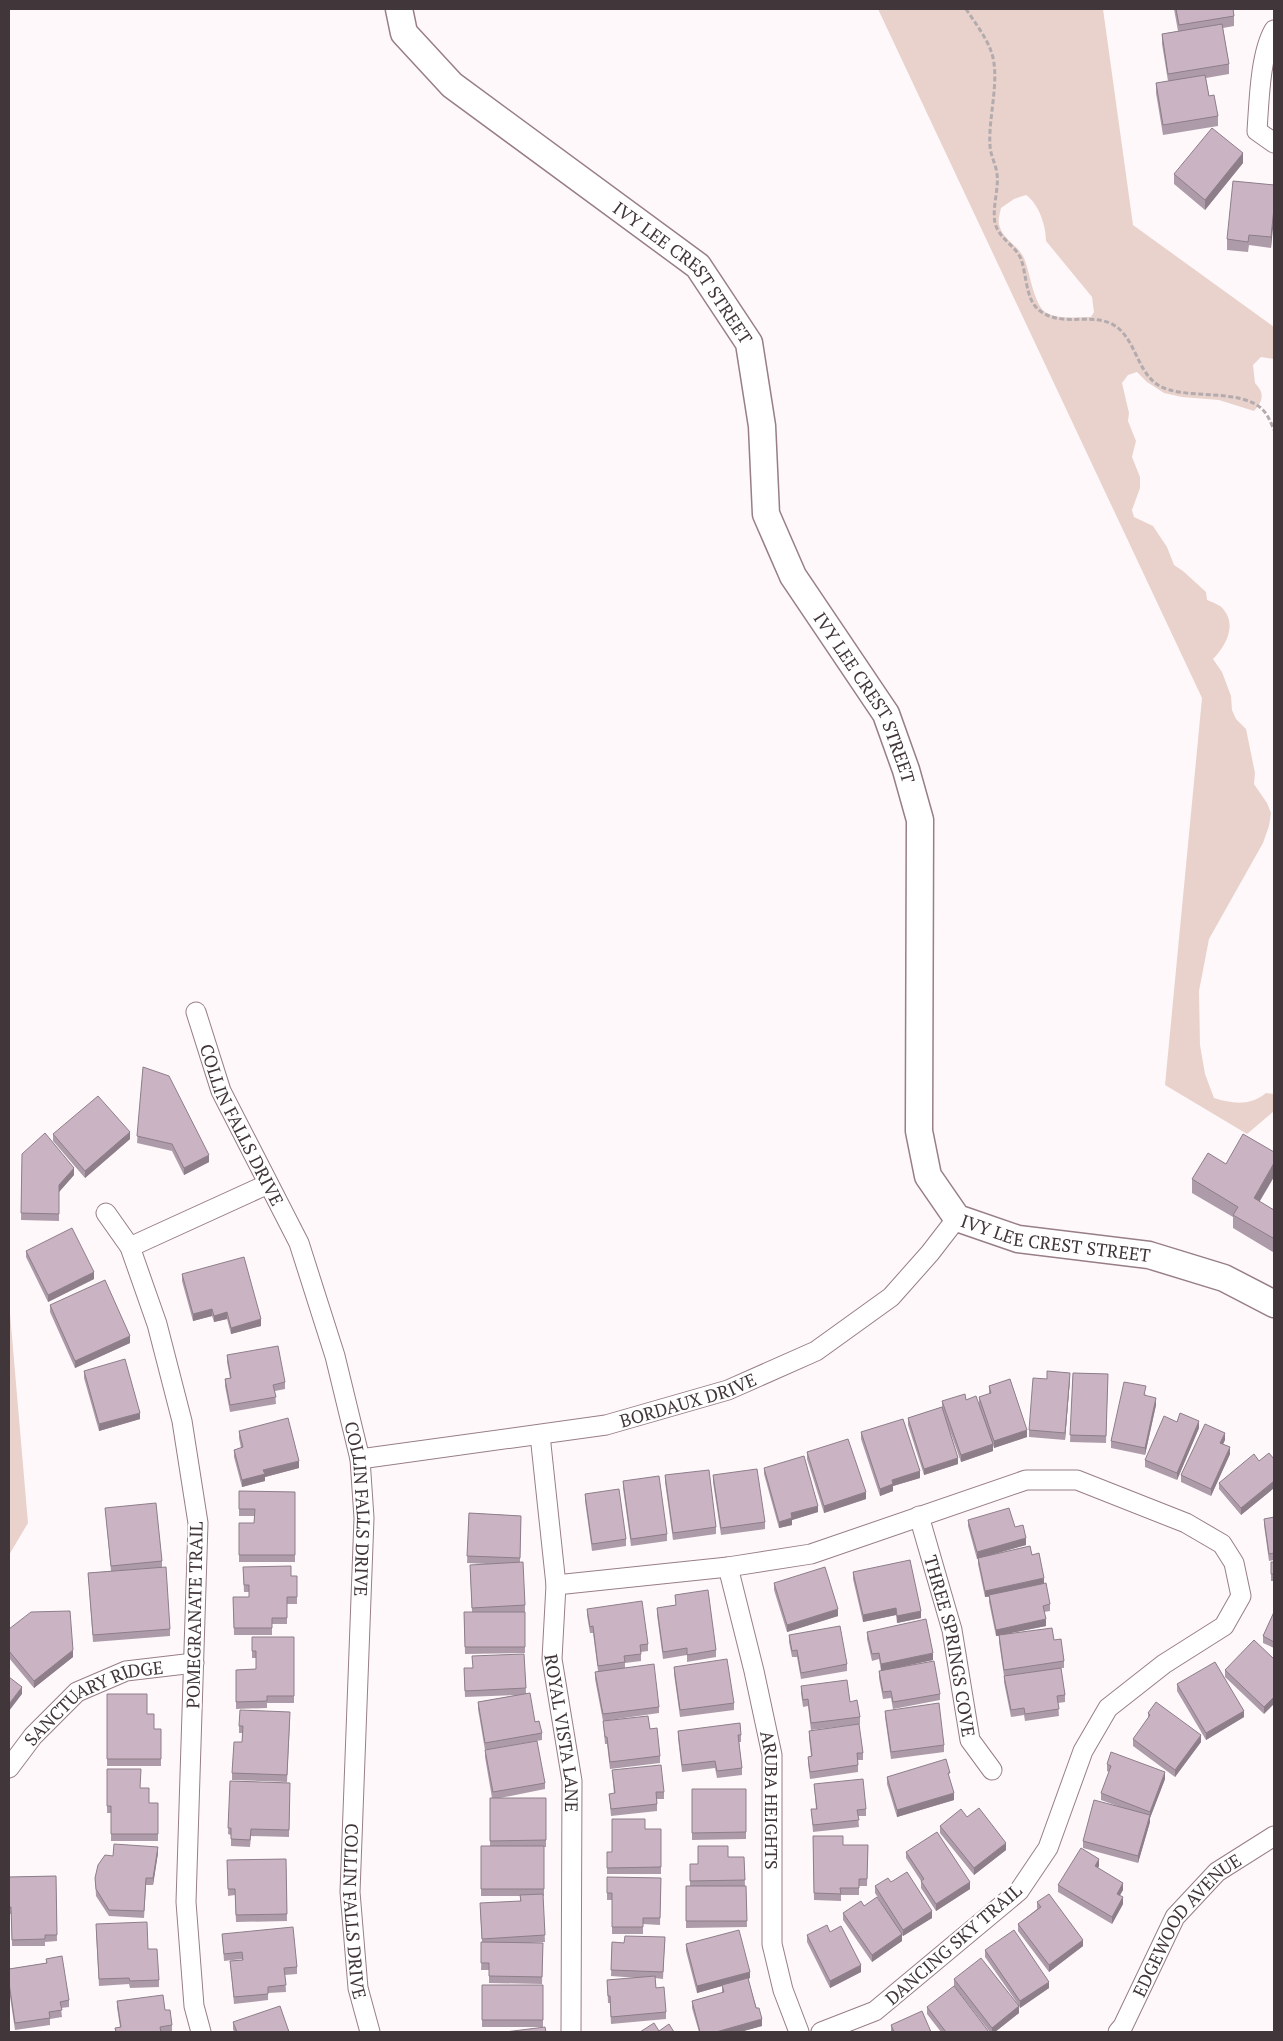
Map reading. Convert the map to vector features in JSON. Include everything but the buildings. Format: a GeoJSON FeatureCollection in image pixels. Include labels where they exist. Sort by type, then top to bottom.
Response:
{"type":"FeatureCollection","features":[{"type":"Feature","properties":{"kind":"street","name":"IVY LEE CREST STREET"},"geometry":{"type":"LineString","coordinates":[[400,9],[404,32],[452,85],[698,266],[749,343],[762,426],[766,514],[794,576],[886,714],[906,770],[920,820],[919,1131],[928,1176],[957,1218],[1018,1239],[1149,1255],[1224,1278],[1274,1304]]}},
{"type":"Feature","properties":{"kind":"street"},"geometry":{"type":"LineString","coordinates":[[1274,30],[1268,40],[1260,88],[1257,131],[1274,143]]}},
{"type":"Feature","properties":{"kind":"street","name":"COLLIN FALLS DRIVE"},"geometry":{"type":"LineString","coordinates":[[196,1012],[221,1091],[302,1252],[335,1356],[360,1459],[364,1518],[350,1892],[358,1988],[370,2032]]}},
{"type":"Feature","properties":{"kind":"street"},"geometry":{"type":"LineString","coordinates":[[130,1248],[268,1184]]}},
{"type":"Feature","properties":{"kind":"street","name":"POMEGRANATE TRAIL"},"geometry":{"type":"LineString","coordinates":[[106,1213],[130,1248],[157,1324],[182,1421],[198,1523],[186,1902],[194,2006],[202,2032]]}},
{"type":"Feature","properties":{"kind":"street","name":"BORDAUX DRIVE"},"geometry":{"type":"LineString","coordinates":[[360,1459],[606,1425],[728,1390],[816,1351],[891,1297],[930,1253],[957,1218]]}},
{"type":"Feature","properties":{"kind":"street","name":"ROYAL VISTA LANE"},"geometry":{"type":"LineString","coordinates":[[540,1435],[556,1585],[552,1659],[572,1781],[571,2032]]}},
{"type":"Feature","properties":{"kind":"street","name":"DANCING SKY TRAIL"},"geometry":{"type":"LineString","coordinates":[[821,2032],[875,2011],[1019,1891],[1048,1848],[1083,1751],[1108,1708],[1164,1664],[1224,1626],[1240,1596],[1234,1563],[1222,1544],[1186,1523],[1077,1480],[1026,1480],[919,1516]]}},
{"type":"Feature","properties":{"kind":"street"},"geometry":{"type":"LineString","coordinates":[[556,1585],[728,1567],[811,1554],[919,1516]]}},
{"type":"Feature","properties":{"kind":"street","name":"THREE SPRINGS COVE"},"geometry":{"type":"LineString","coordinates":[[919,1516],[952,1630],[970,1740],[992,1770]]}},
{"type":"Feature","properties":{"kind":"street","name":"ARUBA HEIGHTS"},"geometry":{"type":"LineString","coordinates":[[728,1567],[754,1671],[772,1755],[772,1944],[783,1990],[799,2032]]}},
{"type":"Feature","properties":{"kind":"street","name":"SANCTUARY RIDGE"},"geometry":{"type":"LineString","coordinates":[[9,1768],[33,1736],[77,1692],[126,1671],[194,1663]]}},
{"type":"Feature","properties":{"kind":"street","name":"EDGEWOOD AVENUE"},"geometry":{"type":"LineString","coordinates":[[1118,2032],[1123,2026],[1175,1917],[1217,1872],[1274,1836]]}},
{"type":"Feature","properties":{"kind":"path"},"geometry":{"type":"LineString","coordinates":[[966,9],[991,51],[995,67],[990,144],[997,175],[994,210],[996,224],[1000,235],[1018,254],[1034,304],[1043,313],[1059,319],[1097,320],[1110,323],[1122,330],[1145,373],[1158,385],[1170,390],[1225,396],[1255,404],[1264,411],[1274,430]]}},
{"type":"Feature","properties":{"kind":"shaded area"},"geometry":{"type":"Polygon","coordinates":[[[878,9],[1103,9],[1133,225],[1274,327],[1274,359],[1261,357],[1253,365],[1255,383],[1262,397],[1254,411],[1219,400],[1182,397],[1164,393],[1147,382],[1137,372],[1128,375],[1122,383],[1129,413],[1128,421],[1136,441],[1132,457],[1140,477],[1140,488],[1132,510],[1134,517],[1153,526],[1167,547],[1174,565],[1206,592],[1207,600],[1221,607],[1228,616],[1228,636],[1222,649],[1213,659],[1222,672],[1231,696],[1232,710],[1236,719],[1246,729],[1255,773],[1254,784],[1267,803],[1271,813],[1263,843],[1209,939],[1199,991],[1200,1045],[1205,1074],[1214,1098],[1241,1103],[1254,1100],[1266,1093],[1274,1094],[1274,1111],[1247,1134],[1165,1085],[1202,698],[878,9]],[[1026,195],[1014,199],[1001,208],[1000,229],[1024,258],[1035,294],[1045,312],[1061,317],[1091,317],[1094,312],[1092,297],[1046,241],[1041,216],[1031,199],[1026,195]]]}},
{"type":"Feature","properties":{"kind":"shaded area"},"geometry":{"type":"Polygon","coordinates":[[[9,1302],[28,1523],[9,1555],[9,1302]]]}}]}
